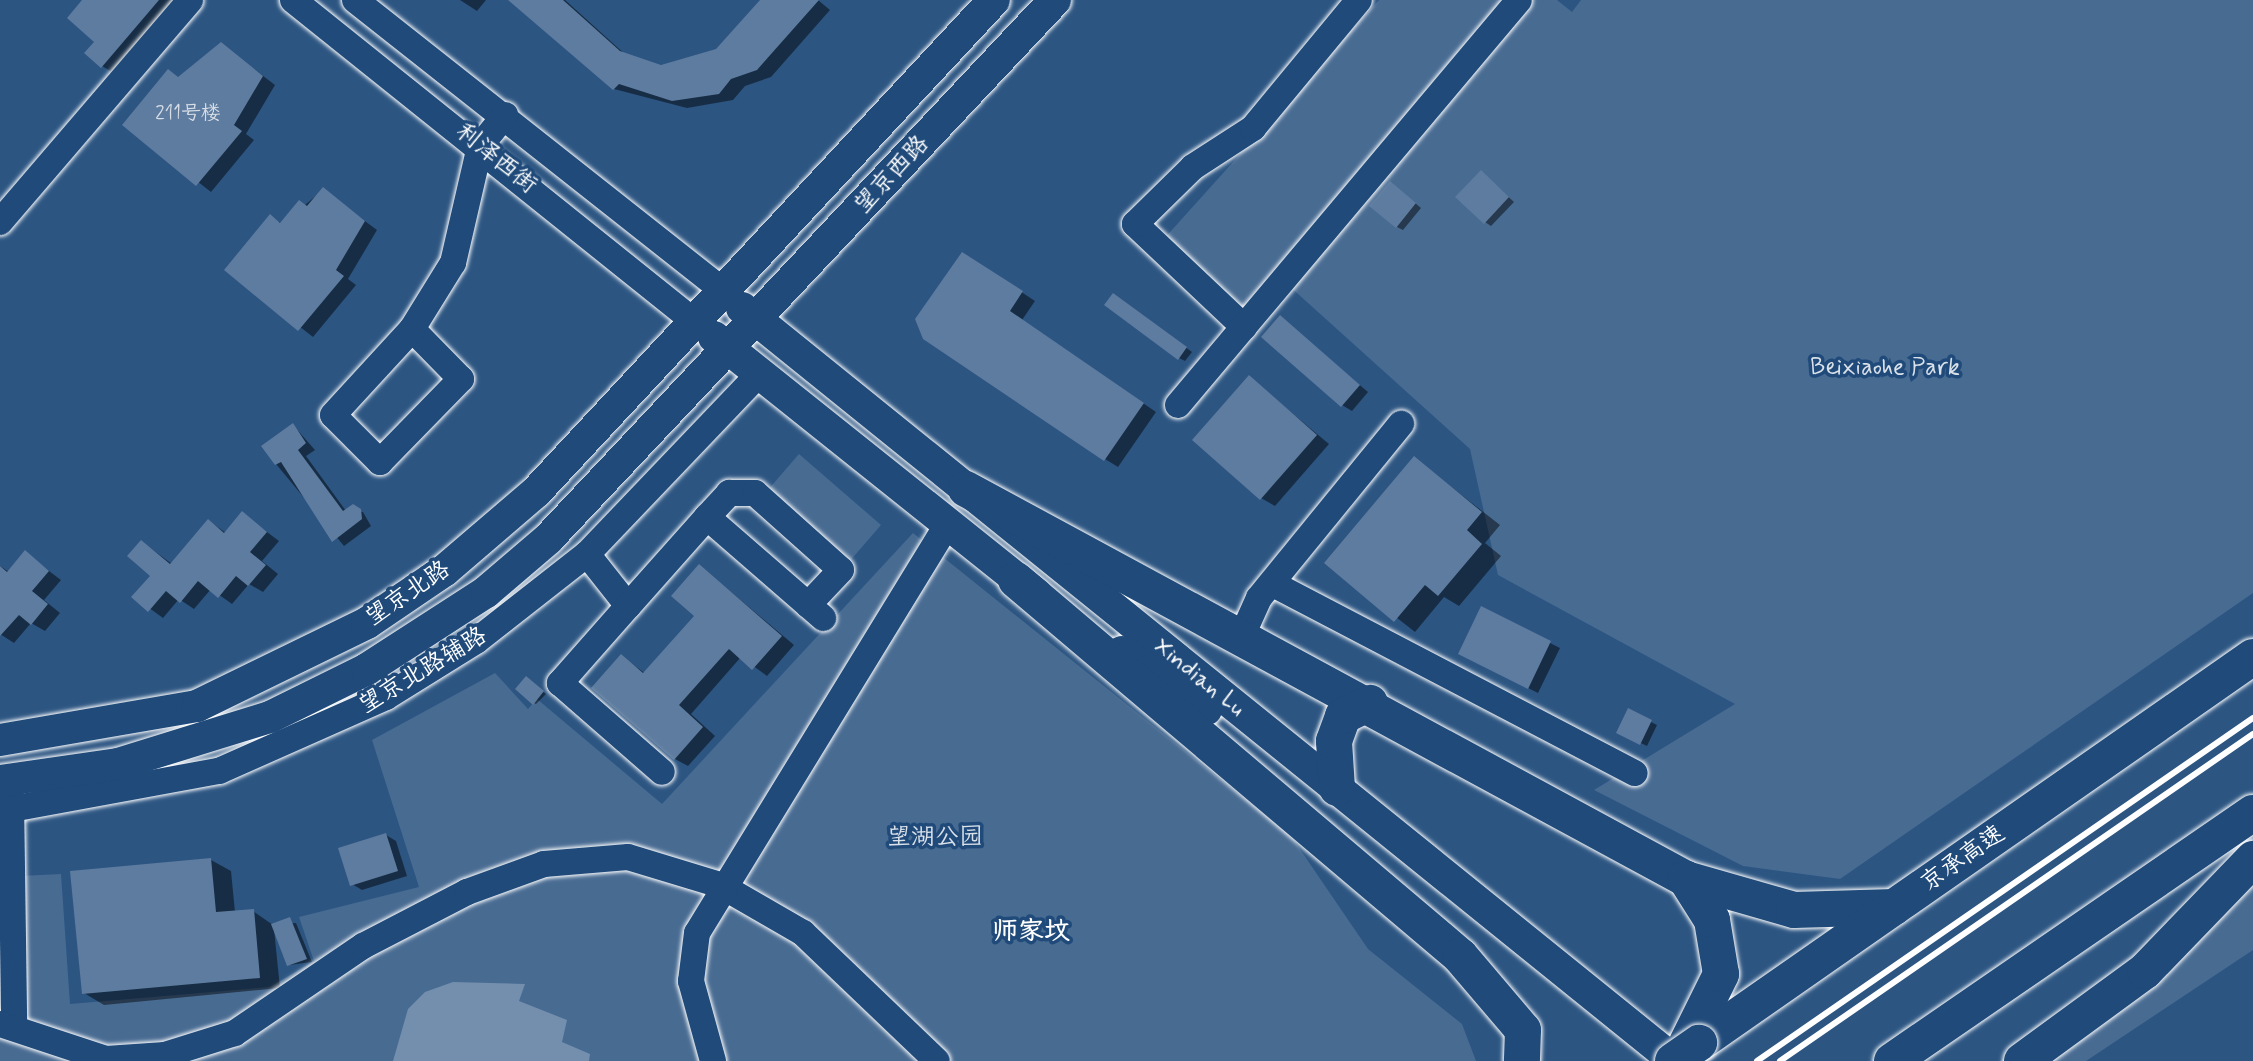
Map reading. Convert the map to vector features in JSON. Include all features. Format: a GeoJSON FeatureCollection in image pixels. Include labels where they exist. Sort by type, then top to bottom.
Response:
{"type":"FeatureCollection","features":[{"type":"Feature","properties":{"kind":"highway"},"geometry":{"type":"LineString","coordinates":[[966,489],[1241,638],[1370,703],[1686,879],[1794,910],[1894,907]]}},
{"type":"Feature","properties":{"kind":"highway"},"geometry":{"type":"LineString","coordinates":[[1016,580],[1460,956],[1523,1030],[1522,1061]]}},
{"type":"Feature","properties":{"kind":"highway","name":"京承高速"},"geometry":{"type":"LineString","coordinates":[[1682,1055],[2253,657]]}},
{"type":"Feature","properties":{"kind":"highway"},"geometry":{"type":"LineString","coordinates":[[1337,788],[1334,741],[1343,716],[1370,703]]}},
{"type":"Feature","properties":{"kind":"highway"},"geometry":{"type":"LineString","coordinates":[[1892,1061],[2253,813]]}},
{"type":"Feature","properties":{"kind":"highway"},"geometry":{"type":"LineString","coordinates":[[2022,1061],[2145,971],[2253,859]]}},
{"type":"Feature","properties":{"kind":"highway"},"geometry":{"type":"LineString","coordinates":[[1682,1055],[1721,974],[1712,920],[1686,879]]}},
{"type":"Feature","properties":{"kind":"main road","name":"望京西路"},"geometry":{"type":"LineString","coordinates":[[725,292],[994,0]]}},
{"type":"Feature","properties":{"kind":"main road","name":"望京西路"},"geometry":{"type":"LineString","coordinates":[[729,349],[1055,0]]}},
{"type":"Feature","properties":{"kind":"main road","name":"Xindian Lu"},"geometry":{"type":"LineString","coordinates":[[725,292],[1337,788],[1682,1055]]}},
{"type":"Feature","properties":{"kind":"main road","name":"望京北路"},"geometry":{"type":"LineString","coordinates":[[0,740],[197,706],[367,623],[510,518],[725,292]]}},
{"type":"Feature","properties":{"kind":"main road","name":"Xindian Lu"},"geometry":{"type":"LineString","coordinates":[[696,323],[946,527],[1016,580],[1207,709],[1643,1061]]}},
{"type":"Feature","properties":{"kind":"main road","name":"望京北路"},"geometry":{"type":"LineString","coordinates":[[6,796],[205,740],[367,669],[446,621],[537,548],[729,349]]}},
{"type":"Feature","properties":{"kind":"street"},"geometry":{"type":"LineString","coordinates":[[0,222],[190,0]]}},
{"type":"Feature","properties":{"kind":"street","name":"利泽西街"},"geometry":{"type":"LineString","coordinates":[[293,0],[480,146],[696,323]]}},
{"type":"Feature","properties":{"kind":"street","name":"利泽西街"},"geometry":{"type":"LineString","coordinates":[[355,0],[505,115],[725,292]]}},
{"type":"Feature","properties":{"kind":"street"},"geometry":{"type":"LineString","coordinates":[[1244,327],[1135,224],[1193,167],[1253,128],[1359,0]]}},
{"type":"Feature","properties":{"kind":"street"},"geometry":{"type":"LineString","coordinates":[[1178,405],[1519,0]]}},
{"type":"Feature","properties":{"kind":"street"},"geometry":{"type":"LineString","coordinates":[[412,329],[461,379],[380,462],[333,415],[412,329],[453,263],[480,146],[505,115]]}},
{"type":"Feature","properties":{"kind":"street","name":"望京北路辅路"},"geometry":{"type":"LineString","coordinates":[[6,796],[219,771],[294,741],[386,697],[476,641],[587,554],[759,374]]}},
{"type":"Feature","properties":{"kind":"street"},"geometry":{"type":"LineString","coordinates":[[1241,638],[1273,584],[1401,424]]}},
{"type":"Feature","properties":{"kind":"street"},"geometry":{"type":"LineString","coordinates":[[662,772],[560,683],[628,606],[707,517],[729,493],[755,493],[841,570],[816,612],[707,517]]}},
{"type":"Feature","properties":{"kind":"street"},"geometry":{"type":"LineString","coordinates":[[713,1061],[691,981],[697,933],[720,885],[946,527]]}},
{"type":"Feature","properties":{"kind":"street"},"geometry":{"type":"LineString","coordinates":[[587,554],[628,606]]}},
{"type":"Feature","properties":{"kind":"street"},"geometry":{"type":"LineString","coordinates":[[1273,584],[1635,773]]}},
{"type":"Feature","properties":{"kind":"street"},"geometry":{"type":"LineString","coordinates":[[6,796],[7,1024],[106,1059],[165,1055],[235,1033],[437,906],[544,864],[628,857],[720,885],[803,933],[937,1061]]}},
{"type":"Feature","properties":{"kind":"green space","name":"Beixiaohe Park"},"geometry":{"type":"Polygon","coordinates":[[[1379,0],[1557,0],[1572,12],[1581,0],[2253,0],[2253,593],[1840,879],[1743,866],[1594,790],[1735,704],[1498,575],[1470,449],[1277,275],[1243,315],[1162,241],[1379,0]]]}},
{"type":"Feature","properties":{"kind":"green space"},"geometry":{"type":"Polygon","coordinates":[[[799,454],[881,525],[849,562],[767,491],[799,454]]]}},
{"type":"Feature","properties":{"kind":"green space","name":"望湖公园"},"geometry":{"type":"Polygon","coordinates":[[[913,533],[1291,836],[1368,949],[1462,1024],[1476,1061],[0,1061],[0,877],[61,874],[70,1004],[270,987],[314,961],[299,917],[419,887],[372,740],[495,673],[528,709],[537,699],[662,804],[913,533]]]}},
{"type":"Feature","properties":{"kind":"green space"},"geometry":{"type":"Polygon","coordinates":[[[2253,879],[2253,950],[2086,1061],[2000,1061],[2253,879]]]}},
{"type":"Feature","properties":{"kind":"shaded area"},"geometry":{"type":"Polygon","coordinates":[[[453,982],[525,984],[519,1001],[567,1020],[562,1042],[590,1054],[589,1061],[393,1061],[408,1009],[425,992],[453,982]]]}},
{"type":"Feature","properties":{"kind":"building"},"geometry":{"type":"Polygon","coordinates":[[[82,0],[159,0],[101,68],[84,53],[94,42],[67,18],[82,0]]]}},
{"type":"Feature","properties":{"kind":"building"},"geometry":{"type":"Polygon","coordinates":[[[508,0],[563,0],[620,51],[661,65],[716,49],[760,0],[819,0],[757,70],[731,79],[719,94],[672,101],[619,84],[613,90],[508,0]]]}},
{"type":"Feature","properties":{"kind":"building"},"geometry":{"type":"Polygon","coordinates":[[[221,42],[263,76],[234,125],[242,131],[196,186],[122,125],[168,69],[178,77],[221,42]]]}},
{"type":"Feature","properties":{"kind":"building"},"geometry":{"type":"Polygon","coordinates":[[[1481,170],[1509,197],[1484,224],[1455,197],[1481,170]]]}},
{"type":"Feature","properties":{"kind":"building"},"geometry":{"type":"Polygon","coordinates":[[[1390,181],[1416,203],[1396,228],[1369,206],[1390,181]]]}},
{"type":"Feature","properties":{"kind":"building"},"geometry":{"type":"Polygon","coordinates":[[[323,187],[365,221],[336,270],[344,276],[298,331],[224,270],[270,214],[280,223],[299,200],[307,206],[323,187]]]}},
{"type":"Feature","properties":{"kind":"building"},"geometry":{"type":"Polygon","coordinates":[[[962,252],[1023,291],[1010,311],[1144,403],[1104,461],[923,339],[915,319],[962,252]]]}},
{"type":"Feature","properties":{"kind":"building"},"geometry":{"type":"Polygon","coordinates":[[[1113,293],[1187,347],[1178,360],[1104,305],[1113,293]]]}},
{"type":"Feature","properties":{"kind":"building"},"geometry":{"type":"Polygon","coordinates":[[[1280,315],[1360,385],[1341,407],[1261,337],[1280,315]]]}},
{"type":"Feature","properties":{"kind":"building"},"geometry":{"type":"Polygon","coordinates":[[[1249,375],[1317,435],[1260,500],[1192,440],[1249,375]]]}},
{"type":"Feature","properties":{"kind":"building"},"geometry":{"type":"Polygon","coordinates":[[[293,423],[306,443],[298,450],[343,511],[353,504],[361,509],[362,519],[332,542],[281,462],[275,465],[261,446],[293,423]]]}},
{"type":"Feature","properties":{"kind":"building"},"geometry":{"type":"Polygon","coordinates":[[[1414,456],[1482,512],[1467,530],[1482,544],[1438,596],[1425,585],[1394,622],[1324,563],[1414,456]]]}},
{"type":"Feature","properties":{"kind":"building"},"geometry":{"type":"Polygon","coordinates":[[[242,511],[267,532],[250,552],[266,565],[248,586],[236,576],[218,598],[198,581],[180,603],[166,591],[148,612],[131,597],[150,576],[127,556],[141,540],[170,564],[208,519],[224,533],[242,511]]]}},
{"type":"Feature","properties":{"kind":"building"},"geometry":{"type":"Polygon","coordinates":[[[25,550],[49,571],[32,591],[48,604],[31,625],[19,615],[0,636],[0,566],[7,572],[25,550]]]}},
{"type":"Feature","properties":{"kind":"building"},"geometry":{"type":"Polygon","coordinates":[[[699,564],[782,636],[752,670],[729,649],[679,705],[703,727],[674,760],[591,688],[621,654],[643,673],[694,616],[671,596],[699,564]]]}},
{"type":"Feature","properties":{"kind":"building"},"geometry":{"type":"Polygon","coordinates":[[[1481,606],[1551,641],[1528,689],[1458,654],[1481,606]]]}},
{"type":"Feature","properties":{"kind":"building"},"geometry":{"type":"Polygon","coordinates":[[[526,676],[544,691],[533,705],[515,689],[526,676]]]}},
{"type":"Feature","properties":{"kind":"building"},"geometry":{"type":"Polygon","coordinates":[[[1628,708],[1652,720],[1640,745],[1616,733],[1628,708]]]}},
{"type":"Feature","properties":{"kind":"building"},"geometry":{"type":"Polygon","coordinates":[[[386,833],[398,871],[350,886],[338,848],[386,833]]]}},
{"type":"Feature","properties":{"kind":"building"},"geometry":{"type":"Polygon","coordinates":[[[211,858],[216,912],[254,909],[260,978],[82,994],[70,871],[211,858]]]}},
{"type":"Feature","properties":{"kind":"building"},"geometry":{"type":"Polygon","coordinates":[[[290,917],[307,959],[287,966],[271,924],[290,917]]]}},
{"type":"Feature","properties":{"kind":"railway"},"geometry":{"type":"LineString","coordinates":[[1757,1061],[2253,718]]}},
{"type":"Feature","properties":{"kind":"railway"},"geometry":{"type":"LineString","coordinates":[[1780,1061],[2253,734]]}},
{"type":"Feature","properties":{"kind":"district","name":"师家坟"},"geometry":{"type":"Point","coordinates":[1031,933]}}]}
